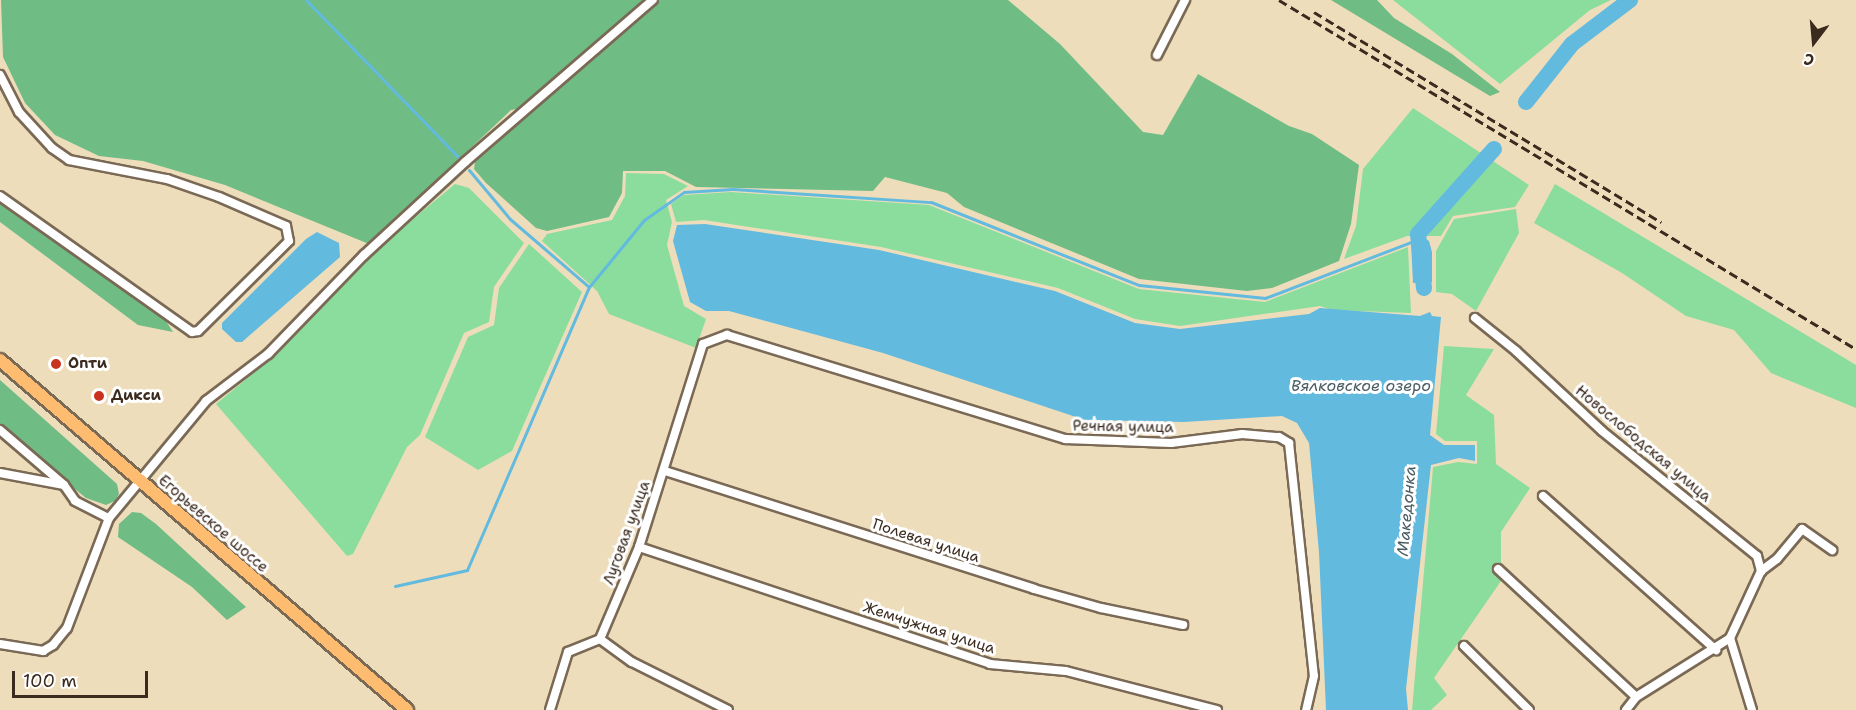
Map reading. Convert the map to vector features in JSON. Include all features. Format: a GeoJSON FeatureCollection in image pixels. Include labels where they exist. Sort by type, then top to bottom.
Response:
{"type":"FeatureCollection","features":[{"type":"Feature","properties":{"kind":"main road","name":"Егорьевское шоссе"},"geometry":{"type":"LineString","coordinates":[[0,360],[407,710]]}},
{"type":"Feature","properties":{"kind":"street"},"geometry":{"type":"LineString","coordinates":[[0,645],[43,651],[53,645],[67,627],[109,518],[138,480],[206,401],[268,354],[364,255],[457,170],[653,0]]}},
{"type":"Feature","properties":{"kind":"street"},"geometry":{"type":"LineString","coordinates":[[1157,55],[1185,0]]}},
{"type":"Feature","properties":{"kind":"street"},"geometry":{"type":"LineString","coordinates":[[0,75],[19,112],[52,148],[69,160],[167,179],[219,197],[286,226],[289,241],[198,331],[192,332],[0,196]]}},
{"type":"Feature","properties":{"kind":"street","name":"Новослободская улица"},"geometry":{"type":"LineString","coordinates":[[1475,318],[1516,351],[1602,431],[1757,556],[1761,571]]}},
{"type":"Feature","properties":{"kind":"street","name":"Речная улица"},"geometry":{"type":"LineString","coordinates":[[703,344],[728,335],[1065,439],[1170,443],[1242,434],[1279,437],[1289,443],[1314,676],[1306,710]]}},
{"type":"Feature","properties":{"kind":"street","name":"Луговая улица"},"geometry":{"type":"LineString","coordinates":[[600,639],[639,547],[665,471],[703,344]]}},
{"type":"Feature","properties":{"kind":"street"},"geometry":{"type":"LineString","coordinates":[[0,430],[64,485],[75,501],[109,518]]}},
{"type":"Feature","properties":{"kind":"street","name":"Полевая улица"},"geometry":{"type":"LineString","coordinates":[[665,471],[1034,589],[1101,608],[1183,625]]}},
{"type":"Feature","properties":{"kind":"street"},"geometry":{"type":"LineString","coordinates":[[0,473],[64,485]]}},
{"type":"Feature","properties":{"kind":"street"},"geometry":{"type":"LineString","coordinates":[[1543,496],[1716,650]]}},
{"type":"Feature","properties":{"kind":"street"},"geometry":{"type":"LineString","coordinates":[[1626,710],[1636,697],[1716,650],[1730,638],[1761,571],[1778,559],[1802,529],[1832,550]]}},
{"type":"Feature","properties":{"kind":"street","name":"Жемчужная улица"},"geometry":{"type":"LineString","coordinates":[[639,547],[990,664],[1066,671],[1216,710]]}},
{"type":"Feature","properties":{"kind":"street"},"geometry":{"type":"LineString","coordinates":[[1497,568],[1636,697]]}},
{"type":"Feature","properties":{"kind":"street"},"geometry":{"type":"LineString","coordinates":[[1730,638],[1752,710]]}},
{"type":"Feature","properties":{"kind":"street"},"geometry":{"type":"LineString","coordinates":[[550,710],[568,652],[600,639],[632,662],[728,710]]}},
{"type":"Feature","properties":{"kind":"street"},"geometry":{"type":"LineString","coordinates":[[1464,646],[1529,710]]}},
{"type":"Feature","properties":{"kind":"green space"},"geometry":{"type":"Polygon","coordinates":[[[1,0],[646,0],[523,108],[511,110],[369,244],[225,185],[143,161],[99,156],[55,135],[25,103],[3,57],[1,0]]]}},
{"type":"Feature","properties":{"kind":"green space"},"geometry":{"type":"Polygon","coordinates":[[[660,0],[1008,0],[1060,44],[1143,132],[1163,135],[1198,74],[1289,126],[1312,134],[1359,165],[1351,224],[1339,261],[1272,288],[1247,291],[1139,279],[964,207],[947,193],[885,177],[873,191],[696,187],[665,171],[623,171],[622,193],[609,217],[547,231],[536,228],[486,183],[474,169],[475,162],[660,0]]]}},
{"type":"Feature","properties":{"kind":"green space"},"geometry":{"type":"Polygon","coordinates":[[[1331,0],[1377,0],[1394,18],[1452,54],[1500,92],[1490,96],[1331,0]]]}},
{"type":"Feature","properties":{"kind":"green space"},"geometry":{"type":"Polygon","coordinates":[[[1393,0],[1611,0],[1590,10],[1500,84],[1393,0]]]}},
{"type":"Feature","properties":{"kind":"green space"},"geometry":{"type":"Polygon","coordinates":[[[1413,108],[1529,185],[1515,207],[1453,216],[1441,236],[1407,236],[1344,259],[1356,226],[1363,169],[1413,108]]]}},
{"type":"Feature","properties":{"kind":"green space"},"geometry":{"type":"Polygon","coordinates":[[[626,173],[664,174],[688,186],[666,200],[672,222],[667,245],[684,306],[706,319],[696,348],[609,314],[597,291],[542,241],[547,234],[612,220],[625,196],[626,173]]]}},
{"type":"Feature","properties":{"kind":"green space"},"geometry":{"type":"Polygon","coordinates":[[[455,184],[469,188],[524,243],[494,287],[489,322],[464,333],[420,435],[407,447],[353,554],[347,556],[216,404],[278,353],[383,244],[455,184]]]}},
{"type":"Feature","properties":{"kind":"green space"},"geometry":{"type":"Polygon","coordinates":[[[1555,184],[1856,365],[1856,408],[1771,373],[1734,330],[1686,316],[1622,273],[1534,223],[1555,184]]]}},
{"type":"Feature","properties":{"kind":"green space"},"geometry":{"type":"Polygon","coordinates":[[[731,192],[929,205],[1139,289],[1265,302],[1408,247],[1411,313],[1332,310],[1320,306],[1180,326],[1135,319],[1058,288],[881,247],[704,220],[676,222],[671,204],[684,195],[731,192]]]}},
{"type":"Feature","properties":{"kind":"green space"},"geometry":{"type":"Polygon","coordinates":[[[0,201],[164,318],[173,332],[138,325],[0,222],[0,201]]]}},
{"type":"Feature","properties":{"kind":"green space"},"geometry":{"type":"Polygon","coordinates":[[[1516,209],[1519,233],[1476,311],[1452,294],[1436,292],[1436,251],[1454,219],[1516,209]]]}},
{"type":"Feature","properties":{"kind":"green space"},"geometry":{"type":"Polygon","coordinates":[[[529,244],[582,292],[512,451],[478,470],[425,437],[468,337],[494,325],[499,288],[529,244]]]}},
{"type":"Feature","properties":{"kind":"green space"},"geometry":{"type":"Polygon","coordinates":[[[1444,346],[1494,349],[1466,395],[1494,415],[1496,464],[1530,488],[1501,532],[1501,581],[1434,678],[1447,695],[1431,710],[1412,710],[1433,467],[1458,462],[1477,464],[1477,441],[1445,441],[1436,434],[1444,346]]]}},
{"type":"Feature","properties":{"kind":"green space"},"geometry":{"type":"Polygon","coordinates":[[[0,380],[117,484],[119,494],[115,501],[106,505],[86,498],[0,428],[0,380]]]}},
{"type":"Feature","properties":{"kind":"green space"},"geometry":{"type":"Polygon","coordinates":[[[132,512],[141,513],[156,524],[246,607],[227,620],[192,587],[118,537],[119,524],[132,512]]]}},
{"type":"Feature","properties":{"kind":"water","name":"Вялковское озеро"},"geometry":{"type":"Polygon","coordinates":[[[705,224],[879,250],[1055,291],[1135,323],[1180,329],[1309,314],[1320,308],[1420,316],[1430,312],[1432,316],[1441,317],[1430,435],[1444,445],[1475,445],[1475,461],[1459,458],[1431,465],[1406,689],[1408,710],[1326,710],[1319,552],[1309,443],[1297,423],[1282,416],[1184,422],[1085,420],[883,353],[729,311],[706,311],[690,302],[673,241],[677,225],[705,224]]]}},
{"type":"Feature","properties":{"kind":"water"},"geometry":{"type":"Polygon","coordinates":[[[317,232],[339,243],[340,257],[242,342],[236,342],[222,329],[222,323],[306,239],[317,232]]]}},
{"type":"Feature","properties":{"kind":"water"},"geometry":{"type":"Polygon","coordinates":[[[1418,234],[1429,241],[1432,252],[1432,282],[1428,283],[1428,288],[1419,289],[1418,283],[1413,283],[1411,242],[1418,234]]]}},
{"type":"Feature","properties":{"kind":"waterway"},"geometry":{"type":"LineString","coordinates":[[306,0],[458,157]]}},
{"type":"Feature","properties":{"kind":"waterway","name":"Македонка"},"geometry":{"type":"LineString","coordinates":[[1526,102],[1572,44],[1630,0]]}},
{"type":"Feature","properties":{"kind":"waterway","name":"Македонка"},"geometry":{"type":"LineString","coordinates":[[1424,288],[1418,234],[1494,149]]}},
{"type":"Feature","properties":{"kind":"waterway"},"geometry":{"type":"LineString","coordinates":[[469,170],[510,219],[589,287]]}},
{"type":"Feature","properties":{"kind":"waterway"},"geometry":{"type":"LineString","coordinates":[[395,586],[467,570],[589,287],[644,220],[684,192],[733,189],[931,202],[1139,285],[1265,298],[1411,242]]}},
{"type":"Feature","properties":{"kind":"railway"},"geometry":{"type":"LineString","coordinates":[[1279,0],[1856,349]]}},
{"type":"Feature","properties":{"kind":"railway"},"geometry":{"type":"LineString","coordinates":[[1314,12],[1661,222]]}},
{"type":"Feature","properties":{"kind":"place","name":"Опти"},"geometry":{"type":"Point","coordinates":[56,364]}},
{"type":"Feature","properties":{"kind":"place","name":"Дикси"},"geometry":{"type":"Point","coordinates":[99,396]}}]}
